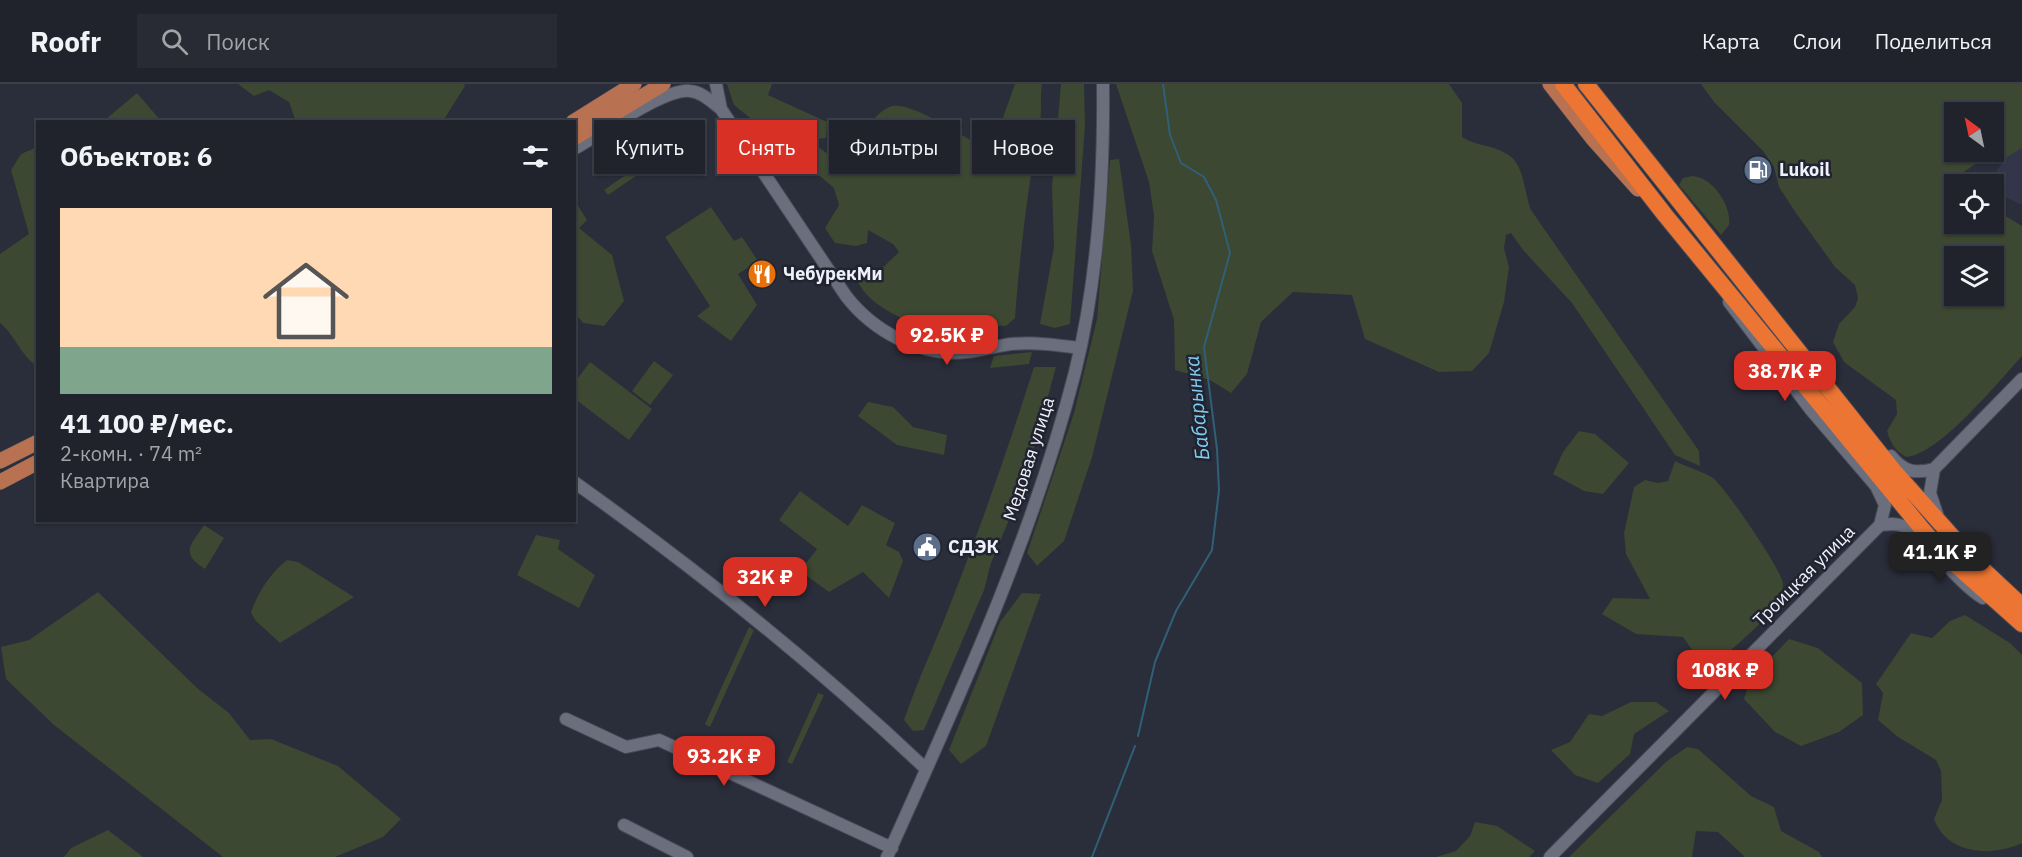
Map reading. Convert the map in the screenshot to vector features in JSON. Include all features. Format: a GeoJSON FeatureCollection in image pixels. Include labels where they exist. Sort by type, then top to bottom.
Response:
{"type":"FeatureCollection","features":[{"type":"Feature","properties":{"kind":"highway"},"geometry":{"type":"LineString","coordinates":[[1563,84],[1665,215],[1923,530],[1947,557],[2018,614]]}},
{"type":"Feature","properties":{"kind":"highway"},"geometry":{"type":"LineString","coordinates":[[1586,84],[1927,510],[1997,584],[2018,614]]}},
{"type":"Feature","properties":{"kind":"main road"},"geometry":{"type":"LineString","coordinates":[[576,120],[634,84]]}},
{"type":"Feature","properties":{"kind":"main road"},"geometry":{"type":"LineString","coordinates":[[576,137],[663,84]]}},
{"type":"Feature","properties":{"kind":"main road"},"geometry":{"type":"LineString","coordinates":[[1550,84],[1623,175],[1665,215]]}},
{"type":"Feature","properties":{"kind":"main road"},"geometry":{"type":"LineString","coordinates":[[1592,84],[1638,150]]}},
{"type":"Feature","properties":{"kind":"main road"},"geometry":{"type":"LineString","coordinates":[[0,461],[36,443]]}},
{"type":"Feature","properties":{"kind":"main road"},"geometry":{"type":"LineString","coordinates":[[0,482],[36,463]]}},
{"type":"Feature","properties":{"kind":"street"},"geometry":{"type":"LineString","coordinates":[[716,84],[721,109]]}},
{"type":"Feature","properties":{"kind":"street","name":"Медовая улица"},"geometry":{"type":"LineString","coordinates":[[890,852],[1012,568],[1045,475],[1080,348],[1095,242],[1103,84]]}},
{"type":"Feature","properties":{"kind":"street"},"geometry":{"type":"LineString","coordinates":[[576,149],[661,98],[679,90],[701,94],[721,109],[846,296],[878,327],[893,336],[928,349],[964,353],[1012,344],[1038,343],[1080,348]]}},
{"type":"Feature","properties":{"kind":"street"},"geometry":{"type":"LineString","coordinates":[[1714,274],[1736,315],[1881,494],[1885,505],[1880,525],[1893,523],[1911,530],[1954,575],[1976,593],[2018,614]]}},
{"type":"Feature","properties":{"kind":"street"},"geometry":{"type":"LineString","coordinates":[[1815,372],[1846,400],[1899,465],[1914,472],[1935,470]]}},
{"type":"Feature","properties":{"kind":"street"},"geometry":{"type":"LineString","coordinates":[[1997,584],[1935,509],[1930,492],[1935,470],[2022,379]]}},
{"type":"Feature","properties":{"kind":"street"},"geometry":{"type":"LineString","coordinates":[[576,483],[670,550],[831,683],[926,769]]}},
{"type":"Feature","properties":{"kind":"street","name":"Троицкая улица"},"geometry":{"type":"LineString","coordinates":[[1550,857],[1880,525]]}},
{"type":"Feature","properties":{"kind":"street"},"geometry":{"type":"LineString","coordinates":[[566,719],[626,747],[658,740],[890,852]]}},
{"type":"Feature","properties":{"kind":"street"},"geometry":{"type":"LineString","coordinates":[[624,825],[687,857]]}},
{"type":"Feature","properties":{"kind":"shaded area"},"geometry":{"type":"Polygon","coordinates":[[[2022,129],[2022,205],[2004,197],[2004,174],[1995,174],[2022,129]]]}},
{"type":"Feature","properties":{"kind":"green space"},"geometry":{"type":"Polygon","coordinates":[[[238,84],[464,84],[465,86],[444,120],[295,120],[289,102],[269,90],[254,96],[238,84]]]}},
{"type":"Feature","properties":{"kind":"green space"},"geometry":{"type":"Polygon","coordinates":[[[727,84],[772,84],[768,95],[827,122],[826,138],[817,139],[817,120],[753,120],[734,105],[727,84]]]}},
{"type":"Feature","properties":{"kind":"green space"},"geometry":{"type":"Polygon","coordinates":[[[1015,84],[1042,84],[1040,120],[1002,120],[1015,84]]]}},
{"type":"Feature","properties":{"kind":"green space"},"geometry":{"type":"Polygon","coordinates":[[[1061,84],[1084,84],[1085,126],[1070,324],[1055,328],[1040,324],[1054,247],[1053,174],[1075,174],[1075,120],[1058,120],[1061,84]]]}},
{"type":"Feature","properties":{"kind":"green space"},"geometry":{"type":"Polygon","coordinates":[[[1116,84],[1449,84],[1462,103],[1462,137],[1502,151],[1513,159],[1521,172],[1531,210],[1699,451],[1700,466],[1675,455],[1572,303],[1523,250],[1511,233],[1506,235],[1504,248],[1509,267],[1504,302],[1489,353],[1472,371],[1439,372],[1365,339],[1352,295],[1293,292],[1261,322],[1247,374],[1231,393],[1210,380],[1175,370],[1174,320],[1152,251],[1154,216],[1149,182],[1116,84]]]}},
{"type":"Feature","properties":{"kind":"green space"},"geometry":{"type":"Polygon","coordinates":[[[1701,84],[2022,84],[2022,148],[2004,159],[2004,102],[1944,102],[1944,162],[1998,162],[1995,164],[1977,163],[1963,174],[1944,174],[1944,234],[2004,234],[2004,215],[2022,226],[2022,356],[1968,415],[1935,444],[1920,453],[1906,457],[1894,446],[1887,431],[1897,414],[1896,400],[1844,362],[1833,342],[1839,324],[1855,307],[1858,298],[1855,285],[1835,267],[1796,213],[1779,187],[1774,167],[1763,151],[1714,102],[1701,84]]]}},
{"type":"Feature","properties":{"kind":"green space"},"geometry":{"type":"Polygon","coordinates":[[[137,93],[160,120],[105,120],[137,93]]]}},
{"type":"Feature","properties":{"kind":"green space"},"geometry":{"type":"Polygon","coordinates":[[[889,107],[908,108],[934,120],[873,120],[889,107]]]}},
{"type":"Feature","properties":{"kind":"green space"},"geometry":{"type":"Polygon","coordinates":[[[960,134],[972,141],[972,174],[1031,174],[1015,318],[1006,326],[979,325],[943,335],[904,319],[878,305],[859,285],[854,272],[872,278],[899,252],[893,244],[868,230],[867,243],[856,246],[835,243],[825,228],[839,205],[834,188],[817,174],[817,146],[829,155],[829,174],[960,174],[960,134]]]}},
{"type":"Feature","properties":{"kind":"green space"},"geometry":{"type":"Polygon","coordinates":[[[36,147],[36,365],[0,323],[0,254],[29,234],[11,170],[21,154],[36,147]]]}},
{"type":"Feature","properties":{"kind":"green space"},"geometry":{"type":"Polygon","coordinates":[[[1119,159],[1131,245],[1133,291],[1092,457],[1064,541],[1037,566],[1027,553],[1074,413],[1097,319],[1110,160],[1119,159]]]}},
{"type":"Feature","properties":{"kind":"green space"},"geometry":{"type":"Polygon","coordinates":[[[627,174],[639,174],[608,195],[604,190],[627,174]]]}},
{"type":"Feature","properties":{"kind":"green space"},"geometry":{"type":"Polygon","coordinates":[[[1692,176],[1707,181],[1724,201],[1729,225],[1721,235],[1679,185],[1683,178],[1692,176]]]}},
{"type":"Feature","properties":{"kind":"green space"},"geometry":{"type":"Polygon","coordinates":[[[576,203],[587,220],[579,228],[612,255],[624,301],[604,326],[583,323],[576,314],[576,203]]]}},
{"type":"Feature","properties":{"kind":"green space"},"geometry":{"type":"Polygon","coordinates":[[[711,207],[734,241],[742,237],[758,261],[738,274],[757,305],[731,341],[697,316],[710,306],[665,237],[711,207]]]}},
{"type":"Feature","properties":{"kind":"green space"},"geometry":{"type":"Polygon","coordinates":[[[1032,352],[1029,364],[990,368],[994,356],[1032,352]]]}},
{"type":"Feature","properties":{"kind":"green space"},"geometry":{"type":"Polygon","coordinates":[[[654,361],[673,375],[650,405],[632,391],[654,361]]]}},
{"type":"Feature","properties":{"kind":"green space"},"geometry":{"type":"Polygon","coordinates":[[[590,362],[652,409],[629,440],[576,400],[576,381],[590,362]]]}},
{"type":"Feature","properties":{"kind":"green space"},"geometry":{"type":"Polygon","coordinates":[[[1034,367],[1056,367],[1024,484],[991,563],[984,590],[924,730],[913,731],[904,720],[976,536],[1034,367]]]}},
{"type":"Feature","properties":{"kind":"green space"},"geometry":{"type":"Polygon","coordinates":[[[868,402],[893,407],[913,427],[947,435],[944,455],[897,445],[858,416],[868,402]]]}},
{"type":"Feature","properties":{"kind":"green space"},"geometry":{"type":"Polygon","coordinates":[[[1579,431],[1595,434],[1629,463],[1603,494],[1584,491],[1553,474],[1563,452],[1579,431]]]}},
{"type":"Feature","properties":{"kind":"green space"},"geometry":{"type":"Polygon","coordinates":[[[1675,461],[1713,478],[1719,484],[1764,547],[1783,584],[1781,594],[1768,615],[1720,660],[1695,654],[1683,637],[1636,634],[1602,614],[1613,598],[1650,599],[1626,554],[1624,533],[1634,487],[1645,480],[1658,483],[1668,481],[1675,461]]]}},
{"type":"Feature","properties":{"kind":"green space"},"geometry":{"type":"Polygon","coordinates":[[[800,491],[848,526],[862,505],[895,523],[886,545],[899,552],[903,561],[889,598],[863,572],[829,592],[800,571],[817,549],[779,520],[800,491]]]}},
{"type":"Feature","properties":{"kind":"green space"},"geometry":{"type":"Polygon","coordinates":[[[204,525],[224,538],[205,569],[190,554],[192,544],[204,525]]]}},
{"type":"Feature","properties":{"kind":"green space"},"geometry":{"type":"Polygon","coordinates":[[[536,535],[560,540],[558,549],[595,575],[579,608],[517,575],[536,535]]]}},
{"type":"Feature","properties":{"kind":"green space"},"geometry":{"type":"Polygon","coordinates":[[[287,560],[298,562],[354,597],[280,643],[256,621],[251,613],[265,584],[287,560]]]}},
{"type":"Feature","properties":{"kind":"green space"},"geometry":{"type":"Polygon","coordinates":[[[98,592],[197,688],[229,713],[250,740],[271,739],[338,766],[401,819],[383,837],[335,857],[223,857],[54,725],[6,679],[1,647],[29,640],[98,592]]]}},
{"type":"Feature","properties":{"kind":"green space"},"geometry":{"type":"Polygon","coordinates":[[[1022,593],[1041,594],[986,746],[961,764],[949,750],[1000,622],[1022,593]]]}},
{"type":"Feature","properties":{"kind":"green space"},"geometry":{"type":"Polygon","coordinates":[[[1965,615],[2010,643],[2022,655],[2022,843],[1997,850],[1972,850],[1960,846],[1940,831],[1934,819],[1942,800],[1941,771],[1936,760],[1898,737],[1878,720],[1883,693],[1876,684],[1911,633],[1932,638],[1950,621],[1965,615]]]}},
{"type":"Feature","properties":{"kind":"green space"},"geometry":{"type":"Polygon","coordinates":[[[749,627],[754,630],[710,727],[705,724],[749,627]]]}},
{"type":"Feature","properties":{"kind":"green space"},"geometry":{"type":"Polygon","coordinates":[[[1789,639],[1818,648],[1862,683],[1863,715],[1839,732],[1801,746],[1775,732],[1744,699],[1750,680],[1789,639]]]}},
{"type":"Feature","properties":{"kind":"green space"},"geometry":{"type":"Polygon","coordinates":[[[818,693],[824,695],[792,764],[787,762],[818,693]]]}},
{"type":"Feature","properties":{"kind":"green space"},"geometry":{"type":"Polygon","coordinates":[[[1631,702],[1656,702],[1669,711],[1634,734],[1630,754],[1598,783],[1575,775],[1551,750],[1570,742],[1589,714],[1602,716],[1631,702]]]}},
{"type":"Feature","properties":{"kind":"green space"},"geometry":{"type":"Polygon","coordinates":[[[1687,747],[1698,749],[1751,796],[1774,807],[1781,831],[1819,852],[1822,857],[1745,857],[1718,832],[1696,831],[1692,857],[1569,857],[1667,761],[1687,747]]]}},
{"type":"Feature","properties":{"kind":"green space"},"geometry":{"type":"Polygon","coordinates":[[[1475,822],[1497,826],[1535,851],[1529,857],[1436,857],[1456,851],[1470,836],[1475,822]]]}},
{"type":"Feature","properties":{"kind":"green space"},"geometry":{"type":"Polygon","coordinates":[[[108,830],[143,857],[64,857],[71,848],[108,830]]]}},
{"type":"Feature","properties":{"kind":"waterway","name":"Бабарынка"},"geometry":{"type":"LineString","coordinates":[[1138,736],[1155,662],[1176,611],[1212,550],[1219,490],[1217,449],[1204,347],[1230,253],[1216,200],[1204,177],[1181,163],[1170,135],[1163,84]]}},
{"type":"Feature","properties":{"kind":"waterway","name":"Бабарынка"},"geometry":{"type":"LineString","coordinates":[[1092,857],[1135,746]]}},
{"type":"Feature","properties":{"kind":"place","name":"Lukoil"},"geometry":{"type":"Point","coordinates":[1758,170]}},
{"type":"Feature","properties":{"kind":"place","name":"ЧебурекМи"},"geometry":{"type":"Point","coordinates":[762,274]}},
{"type":"Feature","properties":{"kind":"place","name":"СДЭК"},"geometry":{"type":"Point","coordinates":[927,547]}}]}
